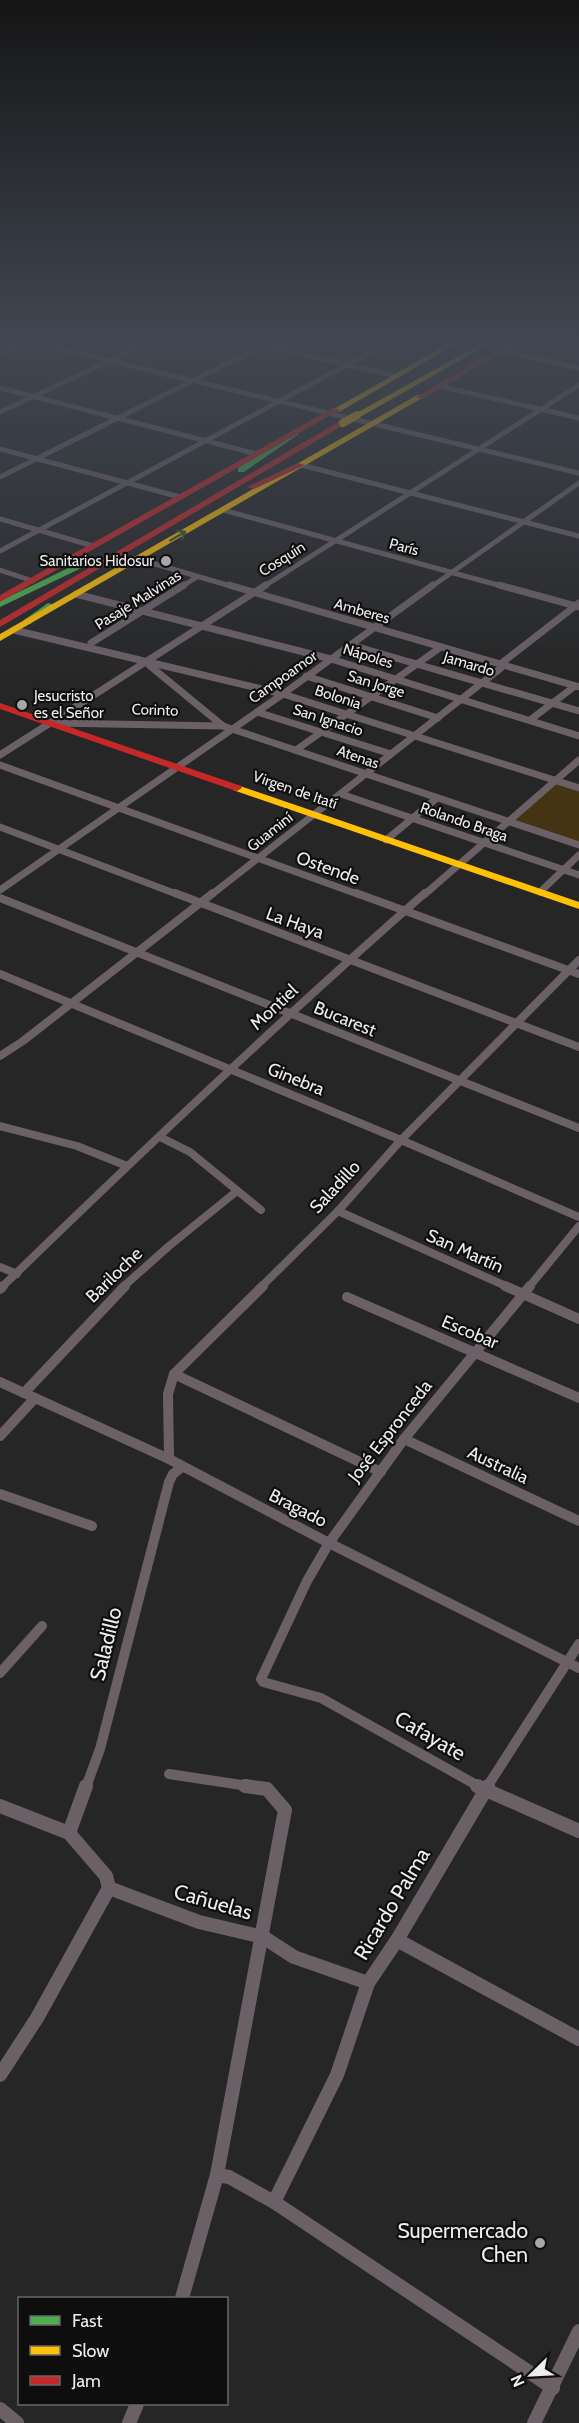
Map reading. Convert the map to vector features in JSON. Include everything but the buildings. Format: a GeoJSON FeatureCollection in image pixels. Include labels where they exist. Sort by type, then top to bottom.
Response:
{"type":"FeatureCollection","features":[{"type":"Feature","properties":{"kind":"main road"},"geometry":{"type":"LineString","coordinates":[[0,624],[180,497],[251,457]]}},
{"type":"Feature","properties":{"kind":"main road"},"geometry":{"type":"LineString","coordinates":[[197,499],[260,457]]}},
{"type":"Feature","properties":{"kind":"main road"},"geometry":{"type":"LineString","coordinates":[[0,617],[104,552],[271,457]]}},
{"type":"Feature","properties":{"kind":"main road"},"geometry":{"type":"LineString","coordinates":[[176,520],[277,457]]}},
{"type":"Feature","properties":{"kind":"main road"},"geometry":{"type":"LineString","coordinates":[[0,638],[315,457]]}},
{"type":"Feature","properties":{"kind":"main road"},"geometry":{"type":"LineString","coordinates":[[0,599],[33,580],[104,552],[301,465]]}},
{"type":"Feature","properties":{"kind":"main road"},"geometry":{"type":"LineString","coordinates":[[0,604],[104,552]]}},
{"type":"Feature","properties":{"kind":"main road"},"geometry":{"type":"LineString","coordinates":[[27,622],[104,552]]}},
{"type":"Feature","properties":{"kind":"main road","name":"Virgen de Itatí"},"geometry":{"type":"LineString","coordinates":[[0,706],[579,906]]}},
{"type":"Feature","properties":{"kind":"street"},"geometry":{"type":"LineString","coordinates":[[29,457],[180,497]]}},
{"type":"Feature","properties":{"kind":"street"},"geometry":{"type":"LineString","coordinates":[[0,477],[40,457]]}},
{"type":"Feature","properties":{"kind":"street"},"geometry":{"type":"LineString","coordinates":[[0,551],[176,457]]}},
{"type":"Feature","properties":{"kind":"street","name":"Cosquín"},"geometry":{"type":"LineString","coordinates":[[0,755],[464,457]]}},
{"type":"Feature","properties":{"kind":"street"},"geometry":{"type":"LineString","coordinates":[[515,457],[579,473]]}},
{"type":"Feature","properties":{"kind":"street"},"geometry":{"type":"LineString","coordinates":[[301,465],[579,536]]}},
{"type":"Feature","properties":{"kind":"street","name":"Campoamor"},"geometry":{"type":"LineString","coordinates":[[0,890],[284,694],[374,627],[579,483]]}},
{"type":"Feature","properties":{"kind":"street","name":"París"},"geometry":{"type":"LineString","coordinates":[[223,510],[578,605]]}},
{"type":"Feature","properties":{"kind":"street"},"geometry":{"type":"LineString","coordinates":[[0,519],[104,552]]}},
{"type":"Feature","properties":{"kind":"street","name":"Amberes"},"geometry":{"type":"LineString","coordinates":[[138,559],[577,687]]}},
{"type":"Feature","properties":{"kind":"street"},"geometry":{"type":"LineString","coordinates":[[0,570],[33,580]]}},
{"type":"Feature","properties":{"kind":"street","name":"Pasaje Malvinas"},"geometry":{"type":"LineString","coordinates":[[91,643],[197,577]]}},
{"type":"Feature","properties":{"kind":"street","name":"Nápoles"},"geometry":{"type":"LineString","coordinates":[[76,594],[331,659],[579,736]]}},
{"type":"Feature","properties":{"kind":"street","name":"Guaminí"},"geometry":{"type":"LineString","coordinates":[[0,1056],[24,1041],[415,736],[502,666],[503,662],[578,605]]}},
{"type":"Feature","properties":{"kind":"street","name":"Bolonia"},"geometry":{"type":"LineString","coordinates":[[14,630],[284,694],[579,788]]}},
{"type":"Feature","properties":{"kind":"street","name":"Jamardo"},"geometry":{"type":"LineString","coordinates":[[351,645],[579,711]]}},
{"type":"Feature","properties":{"kind":"street"},"geometry":{"type":"LineString","coordinates":[[296,750],[441,647]]}},
{"type":"Feature","properties":{"kind":"street","name":"Atenas"},"geometry":{"type":"LineString","coordinates":[[146,663],[223,726],[579,845]]}},
{"type":"Feature","properties":{"kind":"street","name":"San Jorge"},"geometry":{"type":"LineString","coordinates":[[306,676],[438,718]]}},
{"type":"Feature","properties":{"kind":"street"},"geometry":{"type":"LineString","coordinates":[[530,720],[577,687]]}},
{"type":"Feature","properties":{"kind":"street","name":"San Ignacio"},"geometry":{"type":"LineString","coordinates":[[257,712],[391,754]]}},
{"type":"Feature","properties":{"kind":"street","name":"Corinto"},"geometry":{"type":"LineString","coordinates":[[50,723],[223,726]]}},
{"type":"Feature","properties":{"kind":"street","name":"Montiel"},"geometry":{"type":"LineString","coordinates":[[0,1289],[127,1166],[350,959],[579,759]]}},
{"type":"Feature","properties":{"kind":"street","name":"Ostende"},"geometry":{"type":"LineString","coordinates":[[0,765],[579,974]]}},
{"type":"Feature","properties":{"kind":"street","name":"Rolando Braga"},"geometry":{"type":"LineString","coordinates":[[340,794],[579,875]]}},
{"type":"Feature","properties":{"kind":"street"},"geometry":{"type":"LineString","coordinates":[[386,840],[437,798]]}},
{"type":"Feature","properties":{"kind":"street","name":"La Haya"},"geometry":{"type":"LineString","coordinates":[[0,827],[579,1047]]}},
{"type":"Feature","properties":{"kind":"street"},"geometry":{"type":"LineString","coordinates":[[540,892],[579,855]]}},
{"type":"Feature","properties":{"kind":"street","name":"Bucarest"},"geometry":{"type":"LineString","coordinates":[[0,898],[579,1128]]}},
{"type":"Feature","properties":{"kind":"street","name":"Saladillo"},"geometry":{"type":"LineString","coordinates":[[174,1374],[338,1211],[401,1140],[579,960]]}},
{"type":"Feature","properties":{"kind":"street","name":"Ginebra"},"geometry":{"type":"LineString","coordinates":[[0,975],[401,1140],[579,1217]]}},
{"type":"Feature","properties":{"kind":"street"},"geometry":{"type":"LineString","coordinates":[[0,1126],[77,1146],[127,1166]]}},
{"type":"Feature","properties":{"kind":"street"},"geometry":{"type":"LineString","coordinates":[[160,1137],[190,1152],[261,1210]]}},
{"type":"Feature","properties":{"kind":"street","name":"Bariloche"},"geometry":{"type":"LineString","coordinates":[[0,1436],[29,1396],[103,1307],[167,1247],[237,1191]]}},
{"type":"Feature","properties":{"kind":"street","name":"San Martín"},"geometry":{"type":"LineString","coordinates":[[338,1211],[579,1319]]}},
{"type":"Feature","properties":{"kind":"street","name":"José Espronceda"},"geometry":{"type":"LineString","coordinates":[[261,1678],[298,1600],[329,1543],[404,1439],[579,1226]]}},
{"type":"Feature","properties":{"kind":"street"},"geometry":{"type":"LineString","coordinates":[[0,1267],[17,1274]]}},
{"type":"Feature","properties":{"kind":"street","name":"Escobar"},"geometry":{"type":"LineString","coordinates":[[347,1297],[579,1398]]}},
{"type":"Feature","properties":{"kind":"street"},"geometry":{"type":"LineString","coordinates":[[168,1459],[170,1449],[167,1394],[174,1374],[381,1472]]}},
{"type":"Feature","properties":{"kind":"street","name":"Bragado"},"geometry":{"type":"LineString","coordinates":[[0,1382],[168,1459],[329,1543],[573,1665]]}},
{"type":"Feature","properties":{"kind":"street","name":"Australia"},"geometry":{"type":"LineString","coordinates":[[404,1439],[579,1521]]}},
{"type":"Feature","properties":{"kind":"street","name":"Saladillo"},"geometry":{"type":"LineString","coordinates":[[69,1833],[100,1749],[169,1482],[173,1474],[182,1467]]}},
{"type":"Feature","properties":{"kind":"street"},"geometry":{"type":"LineString","coordinates":[[0,1494],[92,1526]]}},
{"type":"Feature","properties":{"kind":"street"},"geometry":{"type":"LineString","coordinates":[[0,1673],[42,1626]]}},
{"type":"Feature","properties":{"kind":"street","name":"Ricardo Palma"},"geometry":{"type":"LineString","coordinates":[[274,2202],[337,2075],[368,1983],[486,1790],[573,1665],[579,1644]]}},
{"type":"Feature","properties":{"kind":"street","name":"Cafayate"},"geometry":{"type":"LineString","coordinates":[[261,1678],[263,1682],[321,1698],[486,1790],[579,1831]]}},
{"type":"Feature","properties":{"kind":"street"},"geometry":{"type":"LineString","coordinates":[[169,1774],[267,1789],[285,1810],[217,2175],[182,2297]]}},
{"type":"Feature","properties":{"kind":"street"},"geometry":{"type":"LineString","coordinates":[[0,1806],[69,1833],[106,1876],[109,1888],[37,2018],[0,2075]]}},
{"type":"Feature","properties":{"kind":"street","name":"Cañuelas"},"geometry":{"type":"LineString","coordinates":[[109,1888],[199,1922],[263,1937],[294,1957],[368,1983]]}},
{"type":"Feature","properties":{"kind":"street"},"geometry":{"type":"LineString","coordinates":[[396,1940],[579,2039]]}},
{"type":"Feature","properties":{"kind":"street"},"geometry":{"type":"LineString","coordinates":[[217,2175],[229,2177],[274,2202],[553,2388]]}},
{"type":"Feature","properties":{"kind":"street"},"geometry":{"type":"LineString","coordinates":[[534,2423],[579,2331]]}},
{"type":"Feature","properties":{"kind":"street"},"geometry":{"type":"LineString","coordinates":[[129,2423],[136,2405]]}},
{"type":"Feature","properties":{"kind":"street"},"geometry":{"type":"LineString","coordinates":[[0,2409],[17,2423]]}},
{"type":"Feature","properties":{"kind":"shaded area"},"geometry":{"type":"Polygon","coordinates":[[[555,780],[579,788],[579,845],[509,821],[555,780]]]}},
{"type":"Feature","properties":{"kind":"traffic: fast"},"geometry":{"type":"LineString","coordinates":[[241,470],[260,457]]}},
{"type":"Feature","properties":{"kind":"traffic: fast"},"geometry":{"type":"LineString","coordinates":[[0,604],[89,561]]}},
{"type":"Feature","properties":{"kind":"traffic: fast"},"geometry":{"type":"LineString","coordinates":[[27,622],[51,605]]}},
{"type":"Feature","properties":{"kind":"traffic: slow"},"geometry":{"type":"LineString","coordinates":[[0,638],[315,457]]}},
{"type":"Feature","properties":{"kind":"traffic: slow"},"geometry":{"type":"LineString","coordinates":[[237,788],[579,906]]}},
{"type":"Feature","properties":{"kind":"traffic: jam"},"geometry":{"type":"LineString","coordinates":[[0,599],[252,457]]}},
{"type":"Feature","properties":{"kind":"traffic: jam"},"geometry":{"type":"LineString","coordinates":[[0,624],[285,457]]}},
{"type":"Feature","properties":{"kind":"traffic: jam"},"geometry":{"type":"LineString","coordinates":[[251,487],[301,465]]}},
{"type":"Feature","properties":{"kind":"traffic: jam"},"geometry":{"type":"LineString","coordinates":[[0,706],[237,788]]}},
{"type":"Feature","properties":{"kind":"place","name":"Sanitarios Hidosur"},"geometry":{"type":"Point","coordinates":[166,561]}},
{"type":"Feature","properties":{"kind":"place","name":"Jesucristo es el Señor"},"geometry":{"type":"Point","coordinates":[22,705]}},
{"type":"Feature","properties":{"kind":"place","name":"Supermercado Chen"},"geometry":{"type":"Point","coordinates":[540,2243]}}]}
